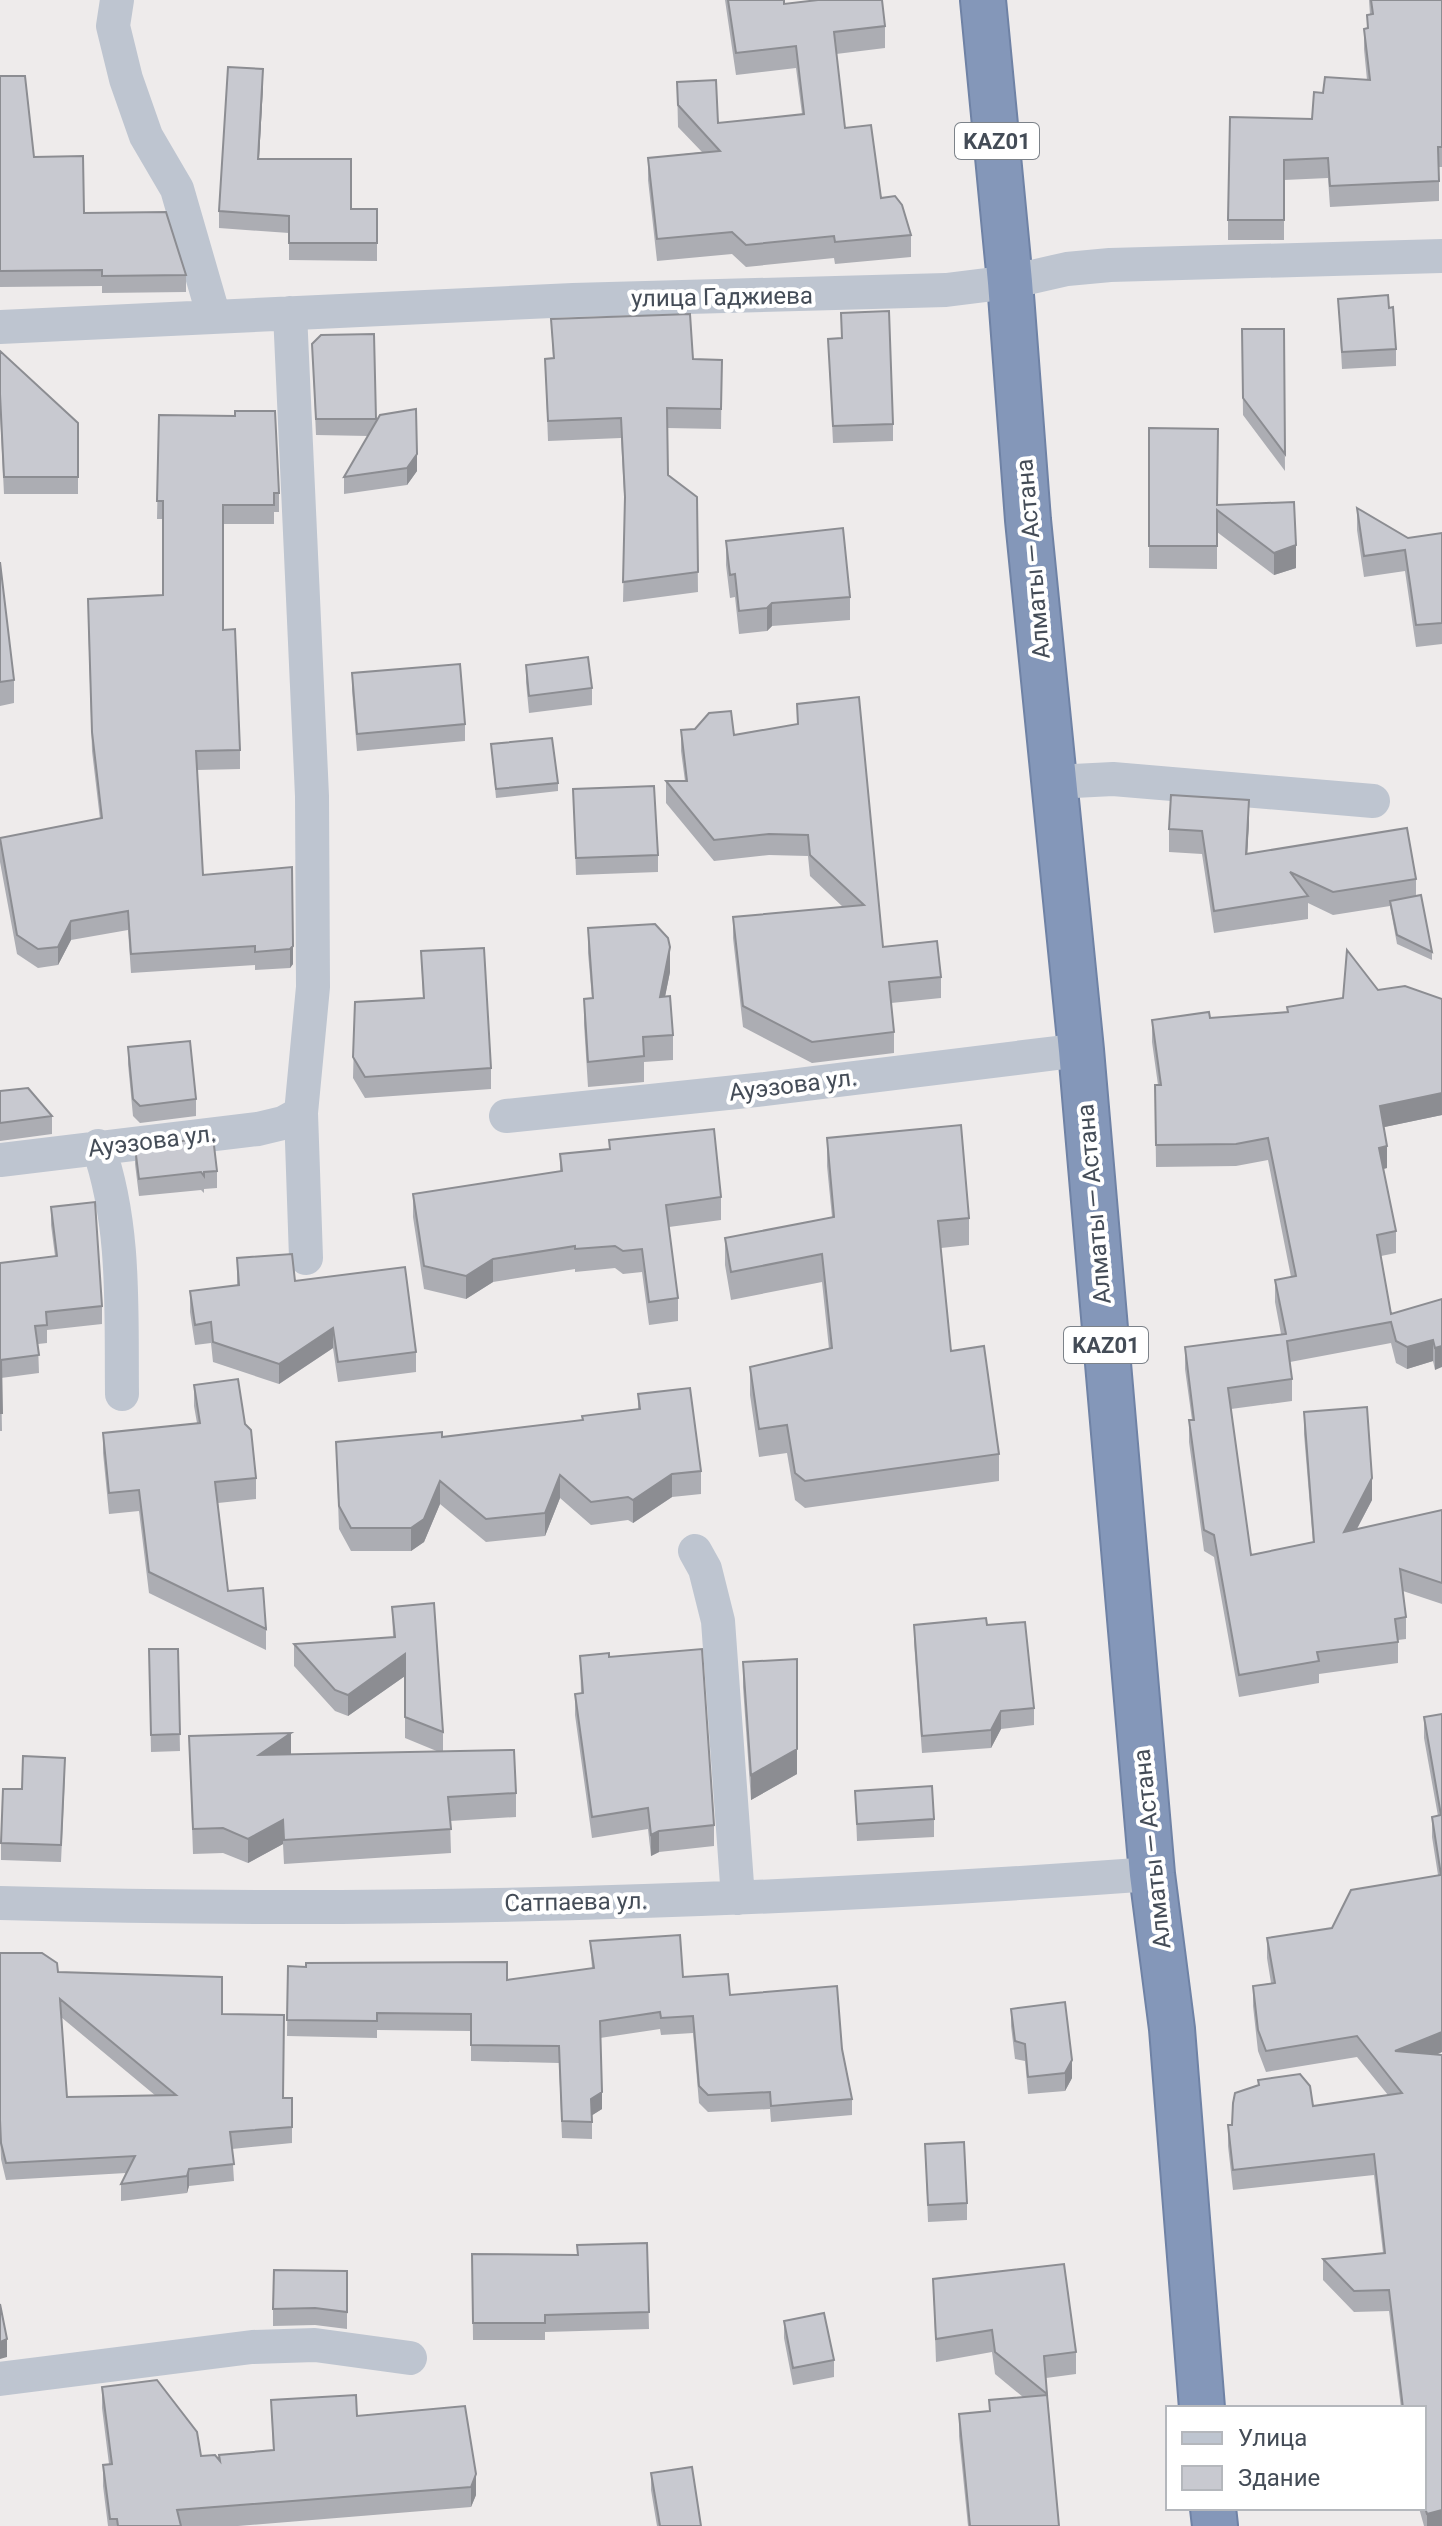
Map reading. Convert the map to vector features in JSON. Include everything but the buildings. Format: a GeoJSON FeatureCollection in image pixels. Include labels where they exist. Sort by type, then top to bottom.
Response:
{"type":"FeatureCollection","features":[{"type":"Feature","properties":{"kind":"highway","name":"Алматы — Астана"},"geometry":{"type":"LineString","coordinates":[[983,0],[1010,282],[1028,520],[1081,1050],[1152,1874],[1172,2029],[1202,2406]]}},
{"type":"Feature","properties":{"kind":"street"},"geometry":{"type":"LineString","coordinates":[[108,9],[146,136],[177,189],[214,317]]}},
{"type":"Feature","properties":{"kind":"street","name":"улица Гаджиева"},"geometry":{"type":"LineString","coordinates":[[0,327],[290,313],[918,291],[1010,282],[1067,269],[1110,265],[1442,256]]}},
{"type":"Feature","properties":{"kind":"street"},"geometry":{"type":"LineString","coordinates":[[290,313],[312,796],[313,987],[301,1113],[306,1258]]}},
{"type":"Feature","properties":{"kind":"street"},"geometry":{"type":"LineString","coordinates":[[1054,782],[1113,779],[1373,801]]}},
{"type":"Feature","properties":{"kind":"street","name":"Ауэзова ул."},"geometry":{"type":"LineString","coordinates":[[506,1116],[756,1090],[1081,1050]]}},
{"type":"Feature","properties":{"kind":"street","name":"Ауэзова ул."},"geometry":{"type":"LineString","coordinates":[[0,1160],[258,1129],[283,1123],[301,1113]]}},
{"type":"Feature","properties":{"kind":"street"},"geometry":{"type":"LineString","coordinates":[[98,1146],[108,1175],[120,1247],[122,1394]]}},
{"type":"Feature","properties":{"kind":"street"},"geometry":{"type":"LineString","coordinates":[[695,1551],[705,1569],[718,1621],[738,1898]]}},
{"type":"Feature","properties":{"kind":"street","name":"Сатпаева ул."},"geometry":{"type":"LineString","coordinates":[[0,1903],[462,1905],[738,1898],[1152,1874]]}},
{"type":"Feature","properties":{"kind":"street"},"geometry":{"type":"LineString","coordinates":[[0,2379],[252,2347],[315,2345],[410,2358]]}}]}
